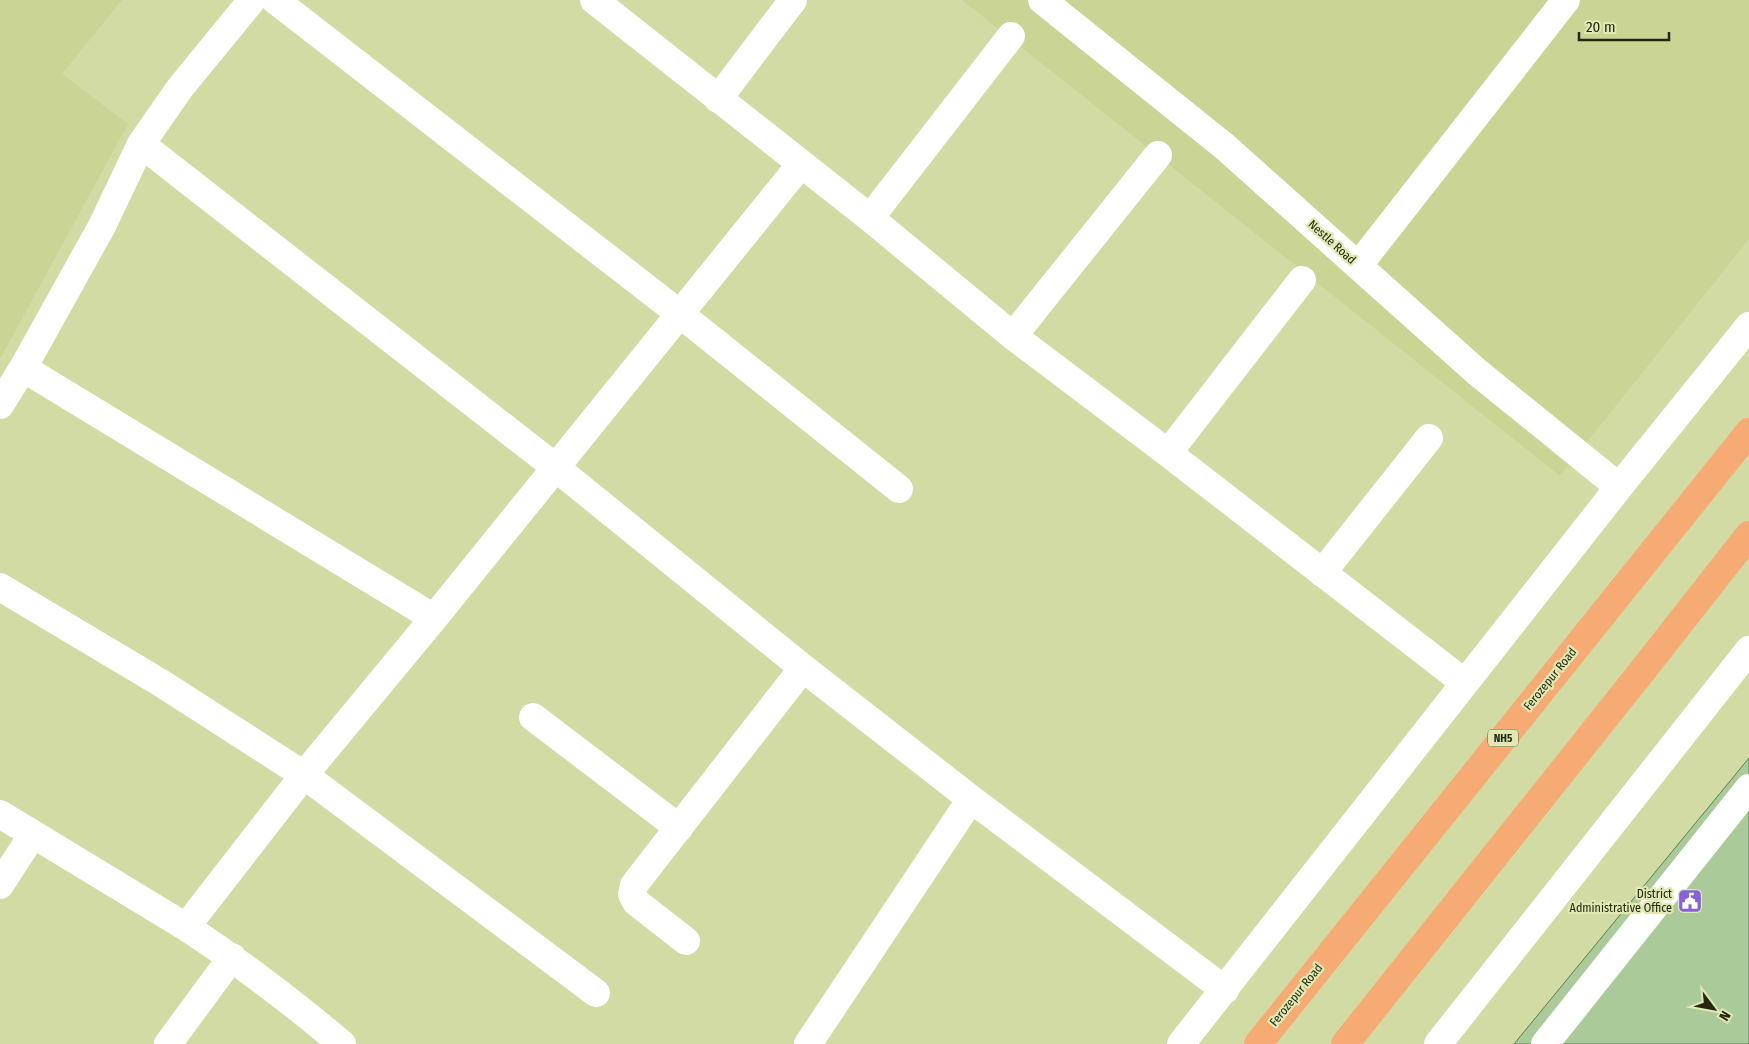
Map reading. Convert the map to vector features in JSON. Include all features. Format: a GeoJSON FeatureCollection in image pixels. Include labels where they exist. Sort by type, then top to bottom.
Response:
{"type":"FeatureCollection","features":[{"type":"Feature","properties":{"kind":"highway","name":"Ferozepur Road"},"geometry":{"type":"LineString","coordinates":[[1258,1044],[1749,432]]}},
{"type":"Feature","properties":{"kind":"highway"},"geometry":{"type":"LineString","coordinates":[[1345,1044],[1749,535]]}},
{"type":"Feature","properties":{"kind":"street"},"geometry":{"type":"LineString","coordinates":[[0,405],[23,368],[102,226],[141,144],[180,88],[252,0]]}},
{"type":"Feature","properties":{"kind":"street"},"geometry":{"type":"LineString","coordinates":[[275,0],[680,314],[899,489]]}},
{"type":"Feature","properties":{"kind":"street"},"geometry":{"type":"LineString","coordinates":[[594,0],[870,218],[1013,336],[1168,453],[1465,683]]}},
{"type":"Feature","properties":{"kind":"street"},"geometry":{"type":"LineString","coordinates":[[718,99],[793,0]]}},
{"type":"Feature","properties":{"kind":"street","name":"Nestle Road"},"geometry":{"type":"LineString","coordinates":[[1042,0],[1224,146],[1477,372],[1619,487]]}},
{"type":"Feature","properties":{"kind":"street"},"geometry":{"type":"LineString","coordinates":[[1358,266],[1566,0]]}},
{"type":"Feature","properties":{"kind":"street"},"geometry":{"type":"LineString","coordinates":[[870,218],[1011,36]]}},
{"type":"Feature","properties":{"kind":"street"},"geometry":{"type":"LineString","coordinates":[[141,144],[555,467],[803,668],[971,799],[1225,990]]}},
{"type":"Feature","properties":{"kind":"street"},"geometry":{"type":"LineString","coordinates":[[1013,336],[1158,155]]}},
{"type":"Feature","properties":{"kind":"street"},"geometry":{"type":"LineString","coordinates":[[186,927],[304,775],[434,618],[801,164]]}},
{"type":"Feature","properties":{"kind":"street"},"geometry":{"type":"LineString","coordinates":[[1168,453],[1302,280]]}},
{"type":"Feature","properties":{"kind":"street"},"geometry":{"type":"LineString","coordinates":[[1181,1044],[1619,487],[1749,326]]}},
{"type":"Feature","properties":{"kind":"street"},"geometry":{"type":"LineString","coordinates":[[23,368],[434,618]]}},
{"type":"Feature","properties":{"kind":"street"},"geometry":{"type":"LineString","coordinates":[[1322,573],[1429,438]]}},
{"type":"Feature","properties":{"kind":"street"},"geometry":{"type":"LineString","coordinates":[[0,587],[161,683],[304,775],[596,993]]}},
{"type":"Feature","properties":{"kind":"street"},"geometry":{"type":"LineString","coordinates":[[1438,1044],[1749,650]]}},
{"type":"Feature","properties":{"kind":"street"},"geometry":{"type":"LineString","coordinates":[[686,941],[636,902],[632,894],[634,885],[803,668]]}},
{"type":"Feature","properties":{"kind":"street"},"geometry":{"type":"LineString","coordinates":[[533,717],[679,828]]}},
{"type":"Feature","properties":{"kind":"street"},"geometry":{"type":"LineString","coordinates":[[1545,1044],[1749,788]]}},
{"type":"Feature","properties":{"kind":"street"},"geometry":{"type":"LineString","coordinates":[[808,1044],[971,799]]}},
{"type":"Feature","properties":{"kind":"street"},"geometry":{"type":"LineString","coordinates":[[0,814],[232,957],[342,1044]]}},
{"type":"Feature","properties":{"kind":"street"},"geometry":{"type":"LineString","coordinates":[[0,885],[33,834]]}},
{"type":"Feature","properties":{"kind":"street"},"geometry":{"type":"LineString","coordinates":[[168,1044],[232,957]]}},
{"type":"Feature","properties":{"kind":"shaded area"},"geometry":{"type":"Polygon","coordinates":[[[0,0],[122,0],[62,74],[128,124],[0,359],[0,0]]]}},
{"type":"Feature","properties":{"kind":"shaded area"},"geometry":{"type":"Polygon","coordinates":[[[962,0],[1749,0],[1749,239],[1560,476],[962,0]]]}},
{"type":"Feature","properties":{"kind":"building","name":"District Administrative Office"},"geometry":{"type":"Polygon","coordinates":[[[1749,758],[1749,1044],[1514,1044],[1749,758]]]}},
{"type":"Feature","properties":{"kind":"place","name":"District Administrative Office"},"geometry":{"type":"Point","coordinates":[1690,901]}}]}
